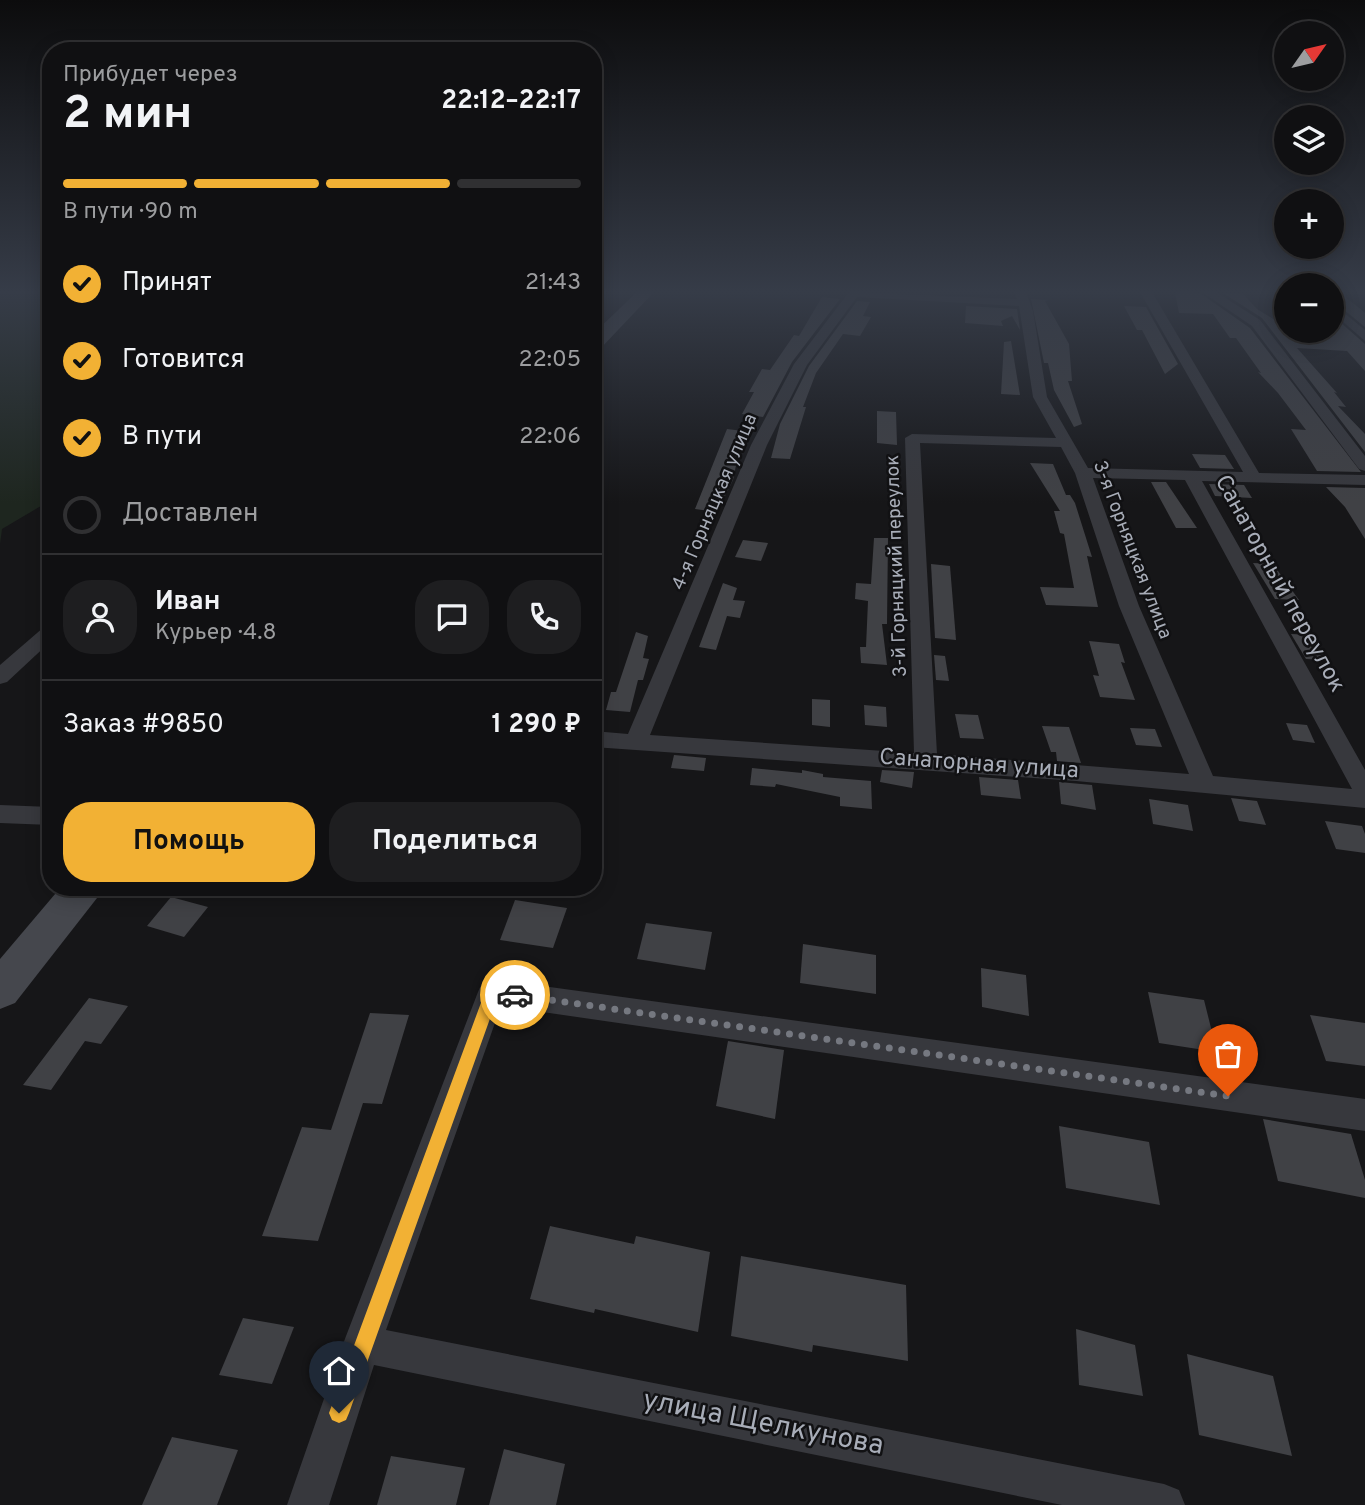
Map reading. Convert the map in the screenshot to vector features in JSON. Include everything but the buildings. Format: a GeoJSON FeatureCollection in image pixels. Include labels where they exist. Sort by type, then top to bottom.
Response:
{"type":"FeatureCollection","features":[{"type":"Feature","properties":{"kind":"main road"},"geometry":{"type":"LineString","coordinates":[[0,990],[77,896]]}},
{"type":"Feature","properties":{"kind":"street","name":"4-я Горняцкая улица"},"geometry":{"type":"LineString","coordinates":[[636,742],[759,444],[803,362]]}},
{"type":"Feature","properties":{"kind":"street","name":"3-я Горняцкая улица"},"geometry":{"type":"LineString","coordinates":[[1035,362],[1040,397],[1083,473],[1129,606],[1204,782]]}},
{"type":"Feature","properties":{"kind":"street","name":"Санаторный переулок"},"geometry":{"type":"LineString","coordinates":[[1187,362],[1253,476]]}},
{"type":"Feature","properties":{"kind":"street"},"geometry":{"type":"LineString","coordinates":[[1286,362],[1365,466]]}},
{"type":"Feature","properties":{"kind":"street","name":"3-й Горняцкий переулок"},"geometry":{"type":"LineString","coordinates":[[926,760],[912,438],[1065,443]]}},
{"type":"Feature","properties":{"kind":"street"},"geometry":{"type":"LineString","coordinates":[[1083,473],[1365,480]]}},
{"type":"Feature","properties":{"kind":"street","name":"Санаторный переулок"},"geometry":{"type":"LineString","coordinates":[[1190,474],[1365,791]]}},
{"type":"Feature","properties":{"kind":"street"},"geometry":{"type":"LineString","coordinates":[[0,677],[42,638]]}},
{"type":"Feature","properties":{"kind":"street","name":"Санаторная улица"},"geometry":{"type":"LineString","coordinates":[[602,740],[926,760],[1204,782],[1365,799]]}},
{"type":"Feature","properties":{"kind":"street"},"geometry":{"type":"LineString","coordinates":[[0,814],[42,816]]}},
{"type":"Feature","properties":{"kind":"street"},"geometry":{"type":"LineString","coordinates":[[308,1505],[362,1344],[492,992],[1365,1115]]}},
{"type":"Feature","properties":{"kind":"street","name":"улица Щелкунова"},"geometry":{"type":"LineString","coordinates":[[362,1344],[1164,1505]]}},
{"type":"Feature","properties":{"kind":"shaded area"},"geometry":{"type":"Polygon","coordinates":[[[0,362],[42,362],[42,505],[2,529],[0,544],[0,362]]]}},
{"type":"Feature","properties":{"kind":"way so far"},"geometry":{"type":"LineString","coordinates":[[515,995],[1228,1096]]}},
{"type":"Feature","properties":{"kind":"route"},"geometry":{"type":"LineString","coordinates":[[339,1413],[492,992],[515,995]]}}]}
